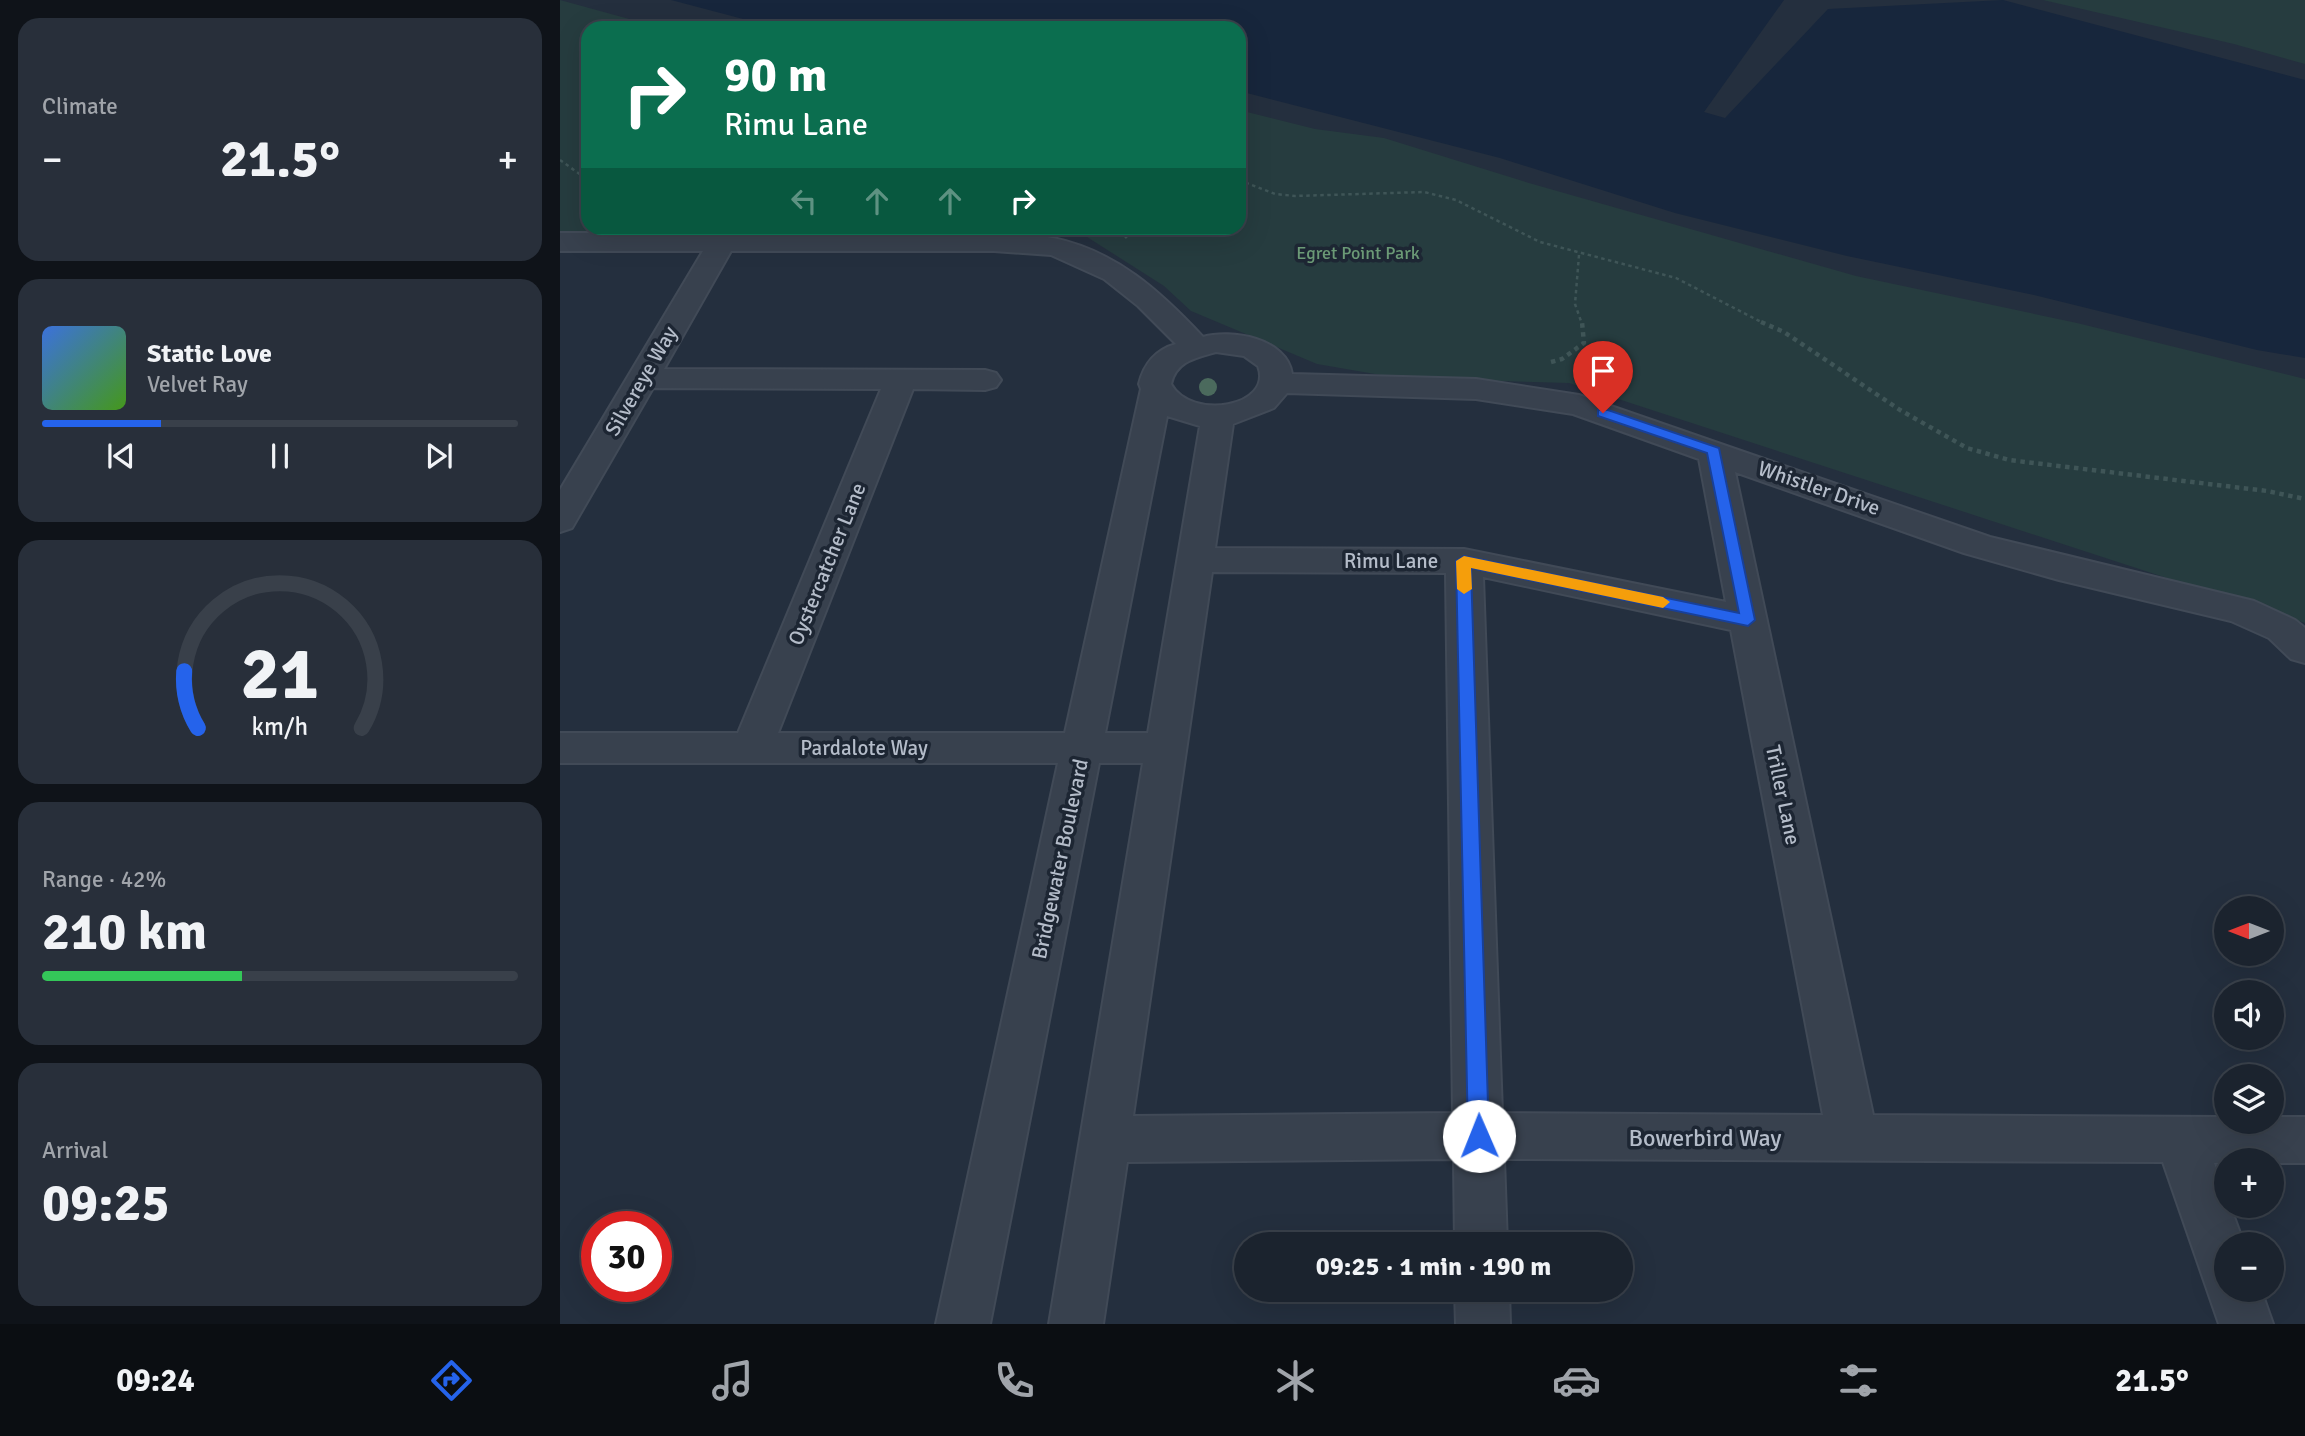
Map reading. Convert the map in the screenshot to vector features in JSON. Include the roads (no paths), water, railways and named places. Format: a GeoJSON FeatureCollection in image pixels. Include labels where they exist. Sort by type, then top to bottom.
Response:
{"type":"FeatureCollection","features":[{"type":"Feature","properties":{"kind":"street"},"geometry":{"type":"LineString","coordinates":[[560,242],[994,242],[1054,247],[1087,258],[1125,280],[1173,320],[1194,346]]}},
{"type":"Feature","properties":{"kind":"street","name":"Silvereye Way"},"geometry":{"type":"LineString","coordinates":[[560,520],[722,242]]}},
{"type":"Feature","properties":{"kind":"street"},"geometry":{"type":"LineString","coordinates":[[1215,343],[1255,349],[1269,358],[1277,370],[1277,383],[1266,399],[1245,411],[1218,417],[1191,416],[1168,407],[1155,394],[1153,380],[1159,366],[1174,355],[1194,346],[1215,343]]}},
{"type":"Feature","properties":{"kind":"street"},"geometry":{"type":"LineString","coordinates":[[643,378],[985,380]]}},
{"type":"Feature","properties":{"kind":"street","name":"Oystercatcher Lane"},"geometry":{"type":"LineString","coordinates":[[752,748],[901,379]]}},
{"type":"Feature","properties":{"kind":"street","name":"Whistler Drive"},"geometry":{"type":"LineString","coordinates":[[1277,383],[1476,389],[1578,405],[1978,545],[2059,568],[2241,610],[2282,629],[2305,649]]}},
{"type":"Feature","properties":{"kind":"street","name":"Bridgewater Boulevard"},"geometry":{"type":"LineString","coordinates":[[963,1324],[1155,394]]}},
{"type":"Feature","properties":{"kind":"street"},"geometry":{"type":"LineString","coordinates":[[1076,1324],[1218,417]]}},
{"type":"Feature","properties":{"kind":"street","name":"Triller Lane"},"geometry":{"type":"LineString","coordinates":[[1714,451],[1853,1139]]}},
{"type":"Feature","properties":{"kind":"street","name":"Rimu Lane"},"geometry":{"type":"LineString","coordinates":[[1196,560],[1464,561],[1748,620]]}},
{"type":"Feature","properties":{"kind":"street"},"geometry":{"type":"LineString","coordinates":[[1464,561],[1481,1232]]}},
{"type":"Feature","properties":{"kind":"street","name":"Pardalote Way"},"geometry":{"type":"LineString","coordinates":[[560,748],[1167,748]]}},
{"type":"Feature","properties":{"kind":"street","name":"Bowerbird Way"},"geometry":{"type":"LineString","coordinates":[[1105,1139],[1479,1136],[2305,1140]]}},
{"type":"Feature","properties":{"kind":"street"},"geometry":{"type":"LineString","coordinates":[[2181,1141],[2214,1234]]}},
{"type":"Feature","properties":{"kind":"street"},"geometry":{"type":"LineString","coordinates":[[1482,1302],[1483,1324]]}},
{"type":"Feature","properties":{"kind":"street"},"geometry":{"type":"LineString","coordinates":[[2238,1302],[2246,1324]]}},
{"type":"Feature","properties":{"kind":"water"},"geometry":{"type":"Polygon","coordinates":[[[671,0],[1784,0],[1704,112],[1725,118],[1828,9],[2003,0],[2305,80],[2305,358],[2257,350],[2034,295],[1847,256],[1675,213],[1500,158],[1246,93],[1246,21],[750,21],[671,0]]]}},
{"type":"Feature","properties":{"kind":"park label","name":"Egret Point Park"},"geometry":{"type":"Point","coordinates":[1358,253]}}]}
